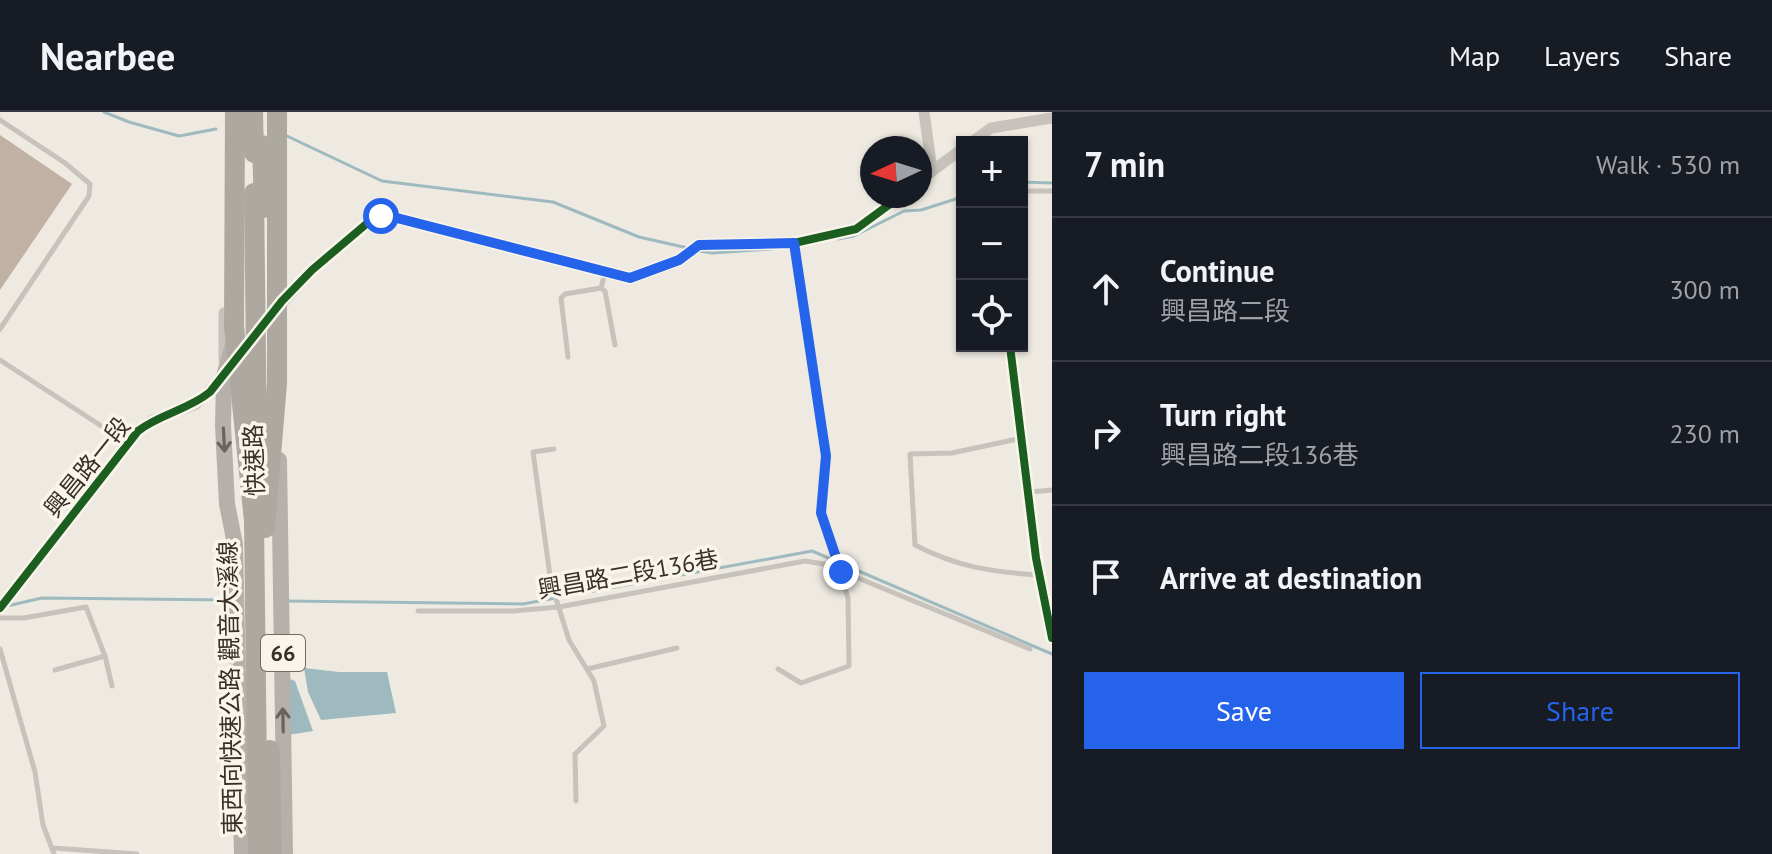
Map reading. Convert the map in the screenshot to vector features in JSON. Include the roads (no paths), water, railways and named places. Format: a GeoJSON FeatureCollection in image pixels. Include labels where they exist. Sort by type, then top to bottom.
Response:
{"type":"FeatureCollection","features":[{"type":"Feature","properties":{"kind":"highway","name":"66"},"geometry":{"type":"LineString","coordinates":[[235,112],[234,326],[260,524]]}},
{"type":"Feature","properties":{"kind":"highway"},"geometry":{"type":"LineString","coordinates":[[253,112],[258,149]]}},
{"type":"Feature","properties":{"kind":"highway"},"geometry":{"type":"LineString","coordinates":[[260,524],[258,149],[262,112]]}},
{"type":"Feature","properties":{"kind":"highway","name":"66"},"geometry":{"type":"LineString","coordinates":[[260,524],[277,383],[280,112]]}},
{"type":"Feature","properties":{"kind":"highway","name":"東西向快速公路 觀音大溪線"},"geometry":{"type":"LineString","coordinates":[[258,854],[260,524]]}},
{"type":"Feature","properties":{"kind":"highway","name":"東西向快速公路 觀音大溪線"},"geometry":{"type":"LineString","coordinates":[[260,524],[272,854]]}},
{"type":"Feature","properties":{"kind":"main road","name":"快速路"},"geometry":{"type":"LineString","coordinates":[[242,112],[238,317],[224,376],[223,426],[227,504],[235,544],[242,854]]}},
{"type":"Feature","properties":{"kind":"main road","name":"快速路"},"geometry":{"type":"LineString","coordinates":[[271,112],[278,307],[285,854]]}},
{"type":"Feature","properties":{"kind":"street","name":"快速路"},"geometry":{"type":"LineString","coordinates":[[224,376],[226,112]]}},
{"type":"Feature","properties":{"kind":"street","name":"快速路"},"geometry":{"type":"LineString","coordinates":[[278,307],[280,112]]}},
{"type":"Feature","properties":{"kind":"street"},"geometry":{"type":"LineString","coordinates":[[924,112],[927,136]]}},
{"type":"Feature","properties":{"kind":"street"},"geometry":{"type":"LineString","coordinates":[[981,136],[991,128],[1052,118]]}},
{"type":"Feature","properties":{"kind":"street"},"geometry":{"type":"LineString","coordinates":[[932,170],[956,153]]}},
{"type":"Feature","properties":{"kind":"street"},"geometry":{"type":"LineString","coordinates":[[605,272],[630,278],[679,260],[694,249],[794,243],[856,229],[885,208]]}},
{"type":"Feature","properties":{"kind":"street","name":"興昌路一段"},"geometry":{"type":"LineString","coordinates":[[0,608],[129,443],[151,421],[196,404],[224,376],[278,307],[312,270],[371,220],[381,216],[393,217],[605,272]]}},
{"type":"Feature","properties":{"kind":"street"},"geometry":{"type":"LineString","coordinates":[[1011,352],[1040,575],[1052,638]]}},
{"type":"Feature","properties":{"kind":"lane"},"geometry":{"type":"LineString","coordinates":[[0,120],[65,163],[90,184],[89,196],[0,329]]}},
{"type":"Feature","properties":{"kind":"lane"},"geometry":{"type":"LineString","coordinates":[[1028,191],[1052,191]]}},
{"type":"Feature","properties":{"kind":"lane"},"geometry":{"type":"LineString","coordinates":[[778,669],[801,683],[849,666],[848,598],[821,513],[826,456],[794,243]]}},
{"type":"Feature","properties":{"kind":"lane"},"geometry":{"type":"LineString","coordinates":[[601,288],[605,272]]}},
{"type":"Feature","properties":{"kind":"lane"},"geometry":{"type":"LineString","coordinates":[[601,288],[605,291],[615,345]]}},
{"type":"Feature","properties":{"kind":"lane"},"geometry":{"type":"LineString","coordinates":[[568,357],[561,298],[565,294],[601,288]]}},
{"type":"Feature","properties":{"kind":"lane"},"geometry":{"type":"LineString","coordinates":[[0,360],[129,443]]}},
{"type":"Feature","properties":{"kind":"lane"},"geometry":{"type":"LineString","coordinates":[[1023,438],[952,453],[910,454],[915,545],[933,555],[986,572],[1040,575]]}},
{"type":"Feature","properties":{"kind":"lane"},"geometry":{"type":"LineString","coordinates":[[554,449],[533,452],[551,583],[569,640],[594,681],[604,726],[575,754],[576,801]]}},
{"type":"Feature","properties":{"kind":"lane"},"geometry":{"type":"LineString","coordinates":[[1029,492],[1052,490]]}},
{"type":"Feature","properties":{"kind":"lane","name":"興昌路二段136巷"},"geometry":{"type":"LineString","coordinates":[[418,611],[513,611],[559,607],[805,561],[824,564],[1030,649]]}},
{"type":"Feature","properties":{"kind":"lane"},"geometry":{"type":"LineString","coordinates":[[0,618],[24,618],[86,607],[105,656],[112,686]]}},
{"type":"Feature","properties":{"kind":"lane"},"geometry":{"type":"LineString","coordinates":[[587,669],[677,648]]}},
{"type":"Feature","properties":{"kind":"lane"},"geometry":{"type":"LineString","coordinates":[[0,649],[35,772],[43,825],[54,851],[137,854]]}},
{"type":"Feature","properties":{"kind":"lane"},"geometry":{"type":"LineString","coordinates":[[55,670],[105,656]]}},
{"type":"Feature","properties":{"kind":"water"},"geometry":{"type":"Polygon","coordinates":[[[304,668],[387,672],[396,713],[321,720],[308,692],[304,668]]]}},
{"type":"Feature","properties":{"kind":"water"},"geometry":{"type":"Polygon","coordinates":[[[290,679],[295,681],[313,731],[288,735],[290,679]]]}},
{"type":"Feature","properties":{"kind":"waterway"},"geometry":{"type":"LineString","coordinates":[[104,112],[179,136],[216,129]]}},
{"type":"Feature","properties":{"kind":"waterway"},"geometry":{"type":"LineString","coordinates":[[287,136],[382,181],[553,202],[639,237],[688,248]]}},
{"type":"Feature","properties":{"kind":"waterway"},"geometry":{"type":"LineString","coordinates":[[1028,182],[1052,183]]}},
{"type":"Feature","properties":{"kind":"waterway"},"geometry":{"type":"LineString","coordinates":[[838,239],[854,236],[904,211],[921,210],[956,199]]}},
{"type":"Feature","properties":{"kind":"waterway"},"geometry":{"type":"LineString","coordinates":[[699,251],[771,249]]}},
{"type":"Feature","properties":{"kind":"waterway"},"geometry":{"type":"LineString","coordinates":[[286,601],[523,604],[812,551],[1052,654]]}},
{"type":"Feature","properties":{"kind":"waterway"},"geometry":{"type":"LineString","coordinates":[[7,606],[42,598],[230,600]]}}]}
